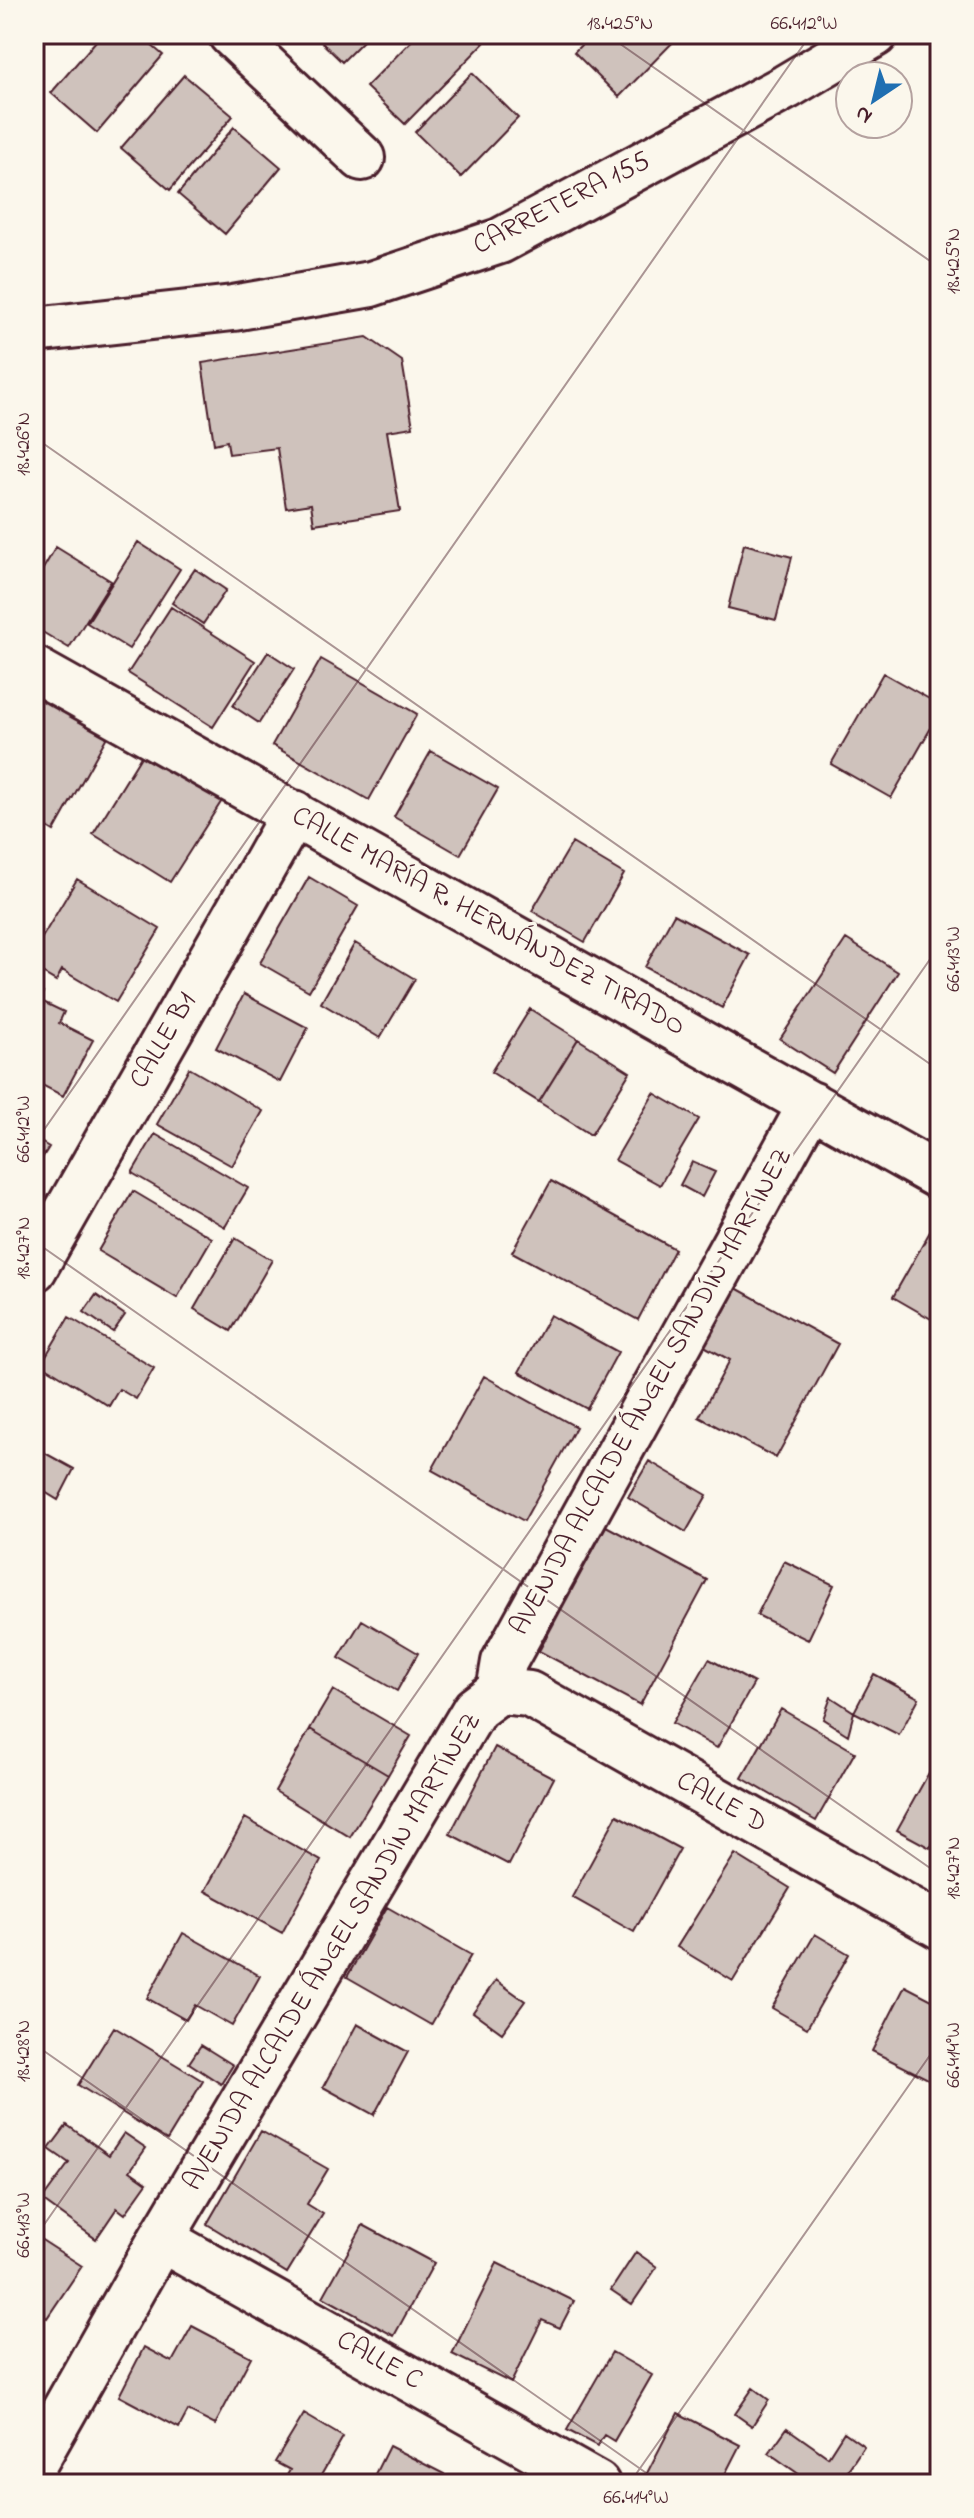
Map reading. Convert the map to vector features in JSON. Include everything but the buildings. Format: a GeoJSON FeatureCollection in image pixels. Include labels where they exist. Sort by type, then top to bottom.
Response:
{"type":"FeatureCollection","features":[{"type":"Feature","properties":{"kind":"street"},"geometry":{"type":"LineString","coordinates":[[231,34],[362,158]]}},
{"type":"Feature","properties":{"kind":"street","name":"CARRETERA 155"},"geometry":{"type":"LineString","coordinates":[[34,330],[233,308],[371,284],[500,241],[786,87],[875,34]]}},
{"type":"Feature","properties":{"kind":"street","name":"CALLE MARÍA R. HERNÁNDEZ TIRADO"},"geometry":{"type":"LineString","coordinates":[[34,669],[940,1177]]}},
{"type":"Feature","properties":{"kind":"street","name":"CALLE B1"},"geometry":{"type":"LineString","coordinates":[[34,1269],[294,813]]}},
{"type":"Feature","properties":{"kind":"street","name":"AVENIDA ALCALDE ÁNGEL SANDÍN MARTÍNEZ"},"geometry":{"type":"LineString","coordinates":[[34,2464],[161,2239],[475,1709],[499,1691],[504,1662],[811,1104]]}},
{"type":"Feature","properties":{"kind":"street","name":"CALLE D"},"geometry":{"type":"LineString","coordinates":[[499,1691],[529,1694],[940,1926]]}},
{"type":"Feature","properties":{"kind":"street","name":"CALLE C"},"geometry":{"type":"LineString","coordinates":[[161,2239],[597,2484]]}}]}
